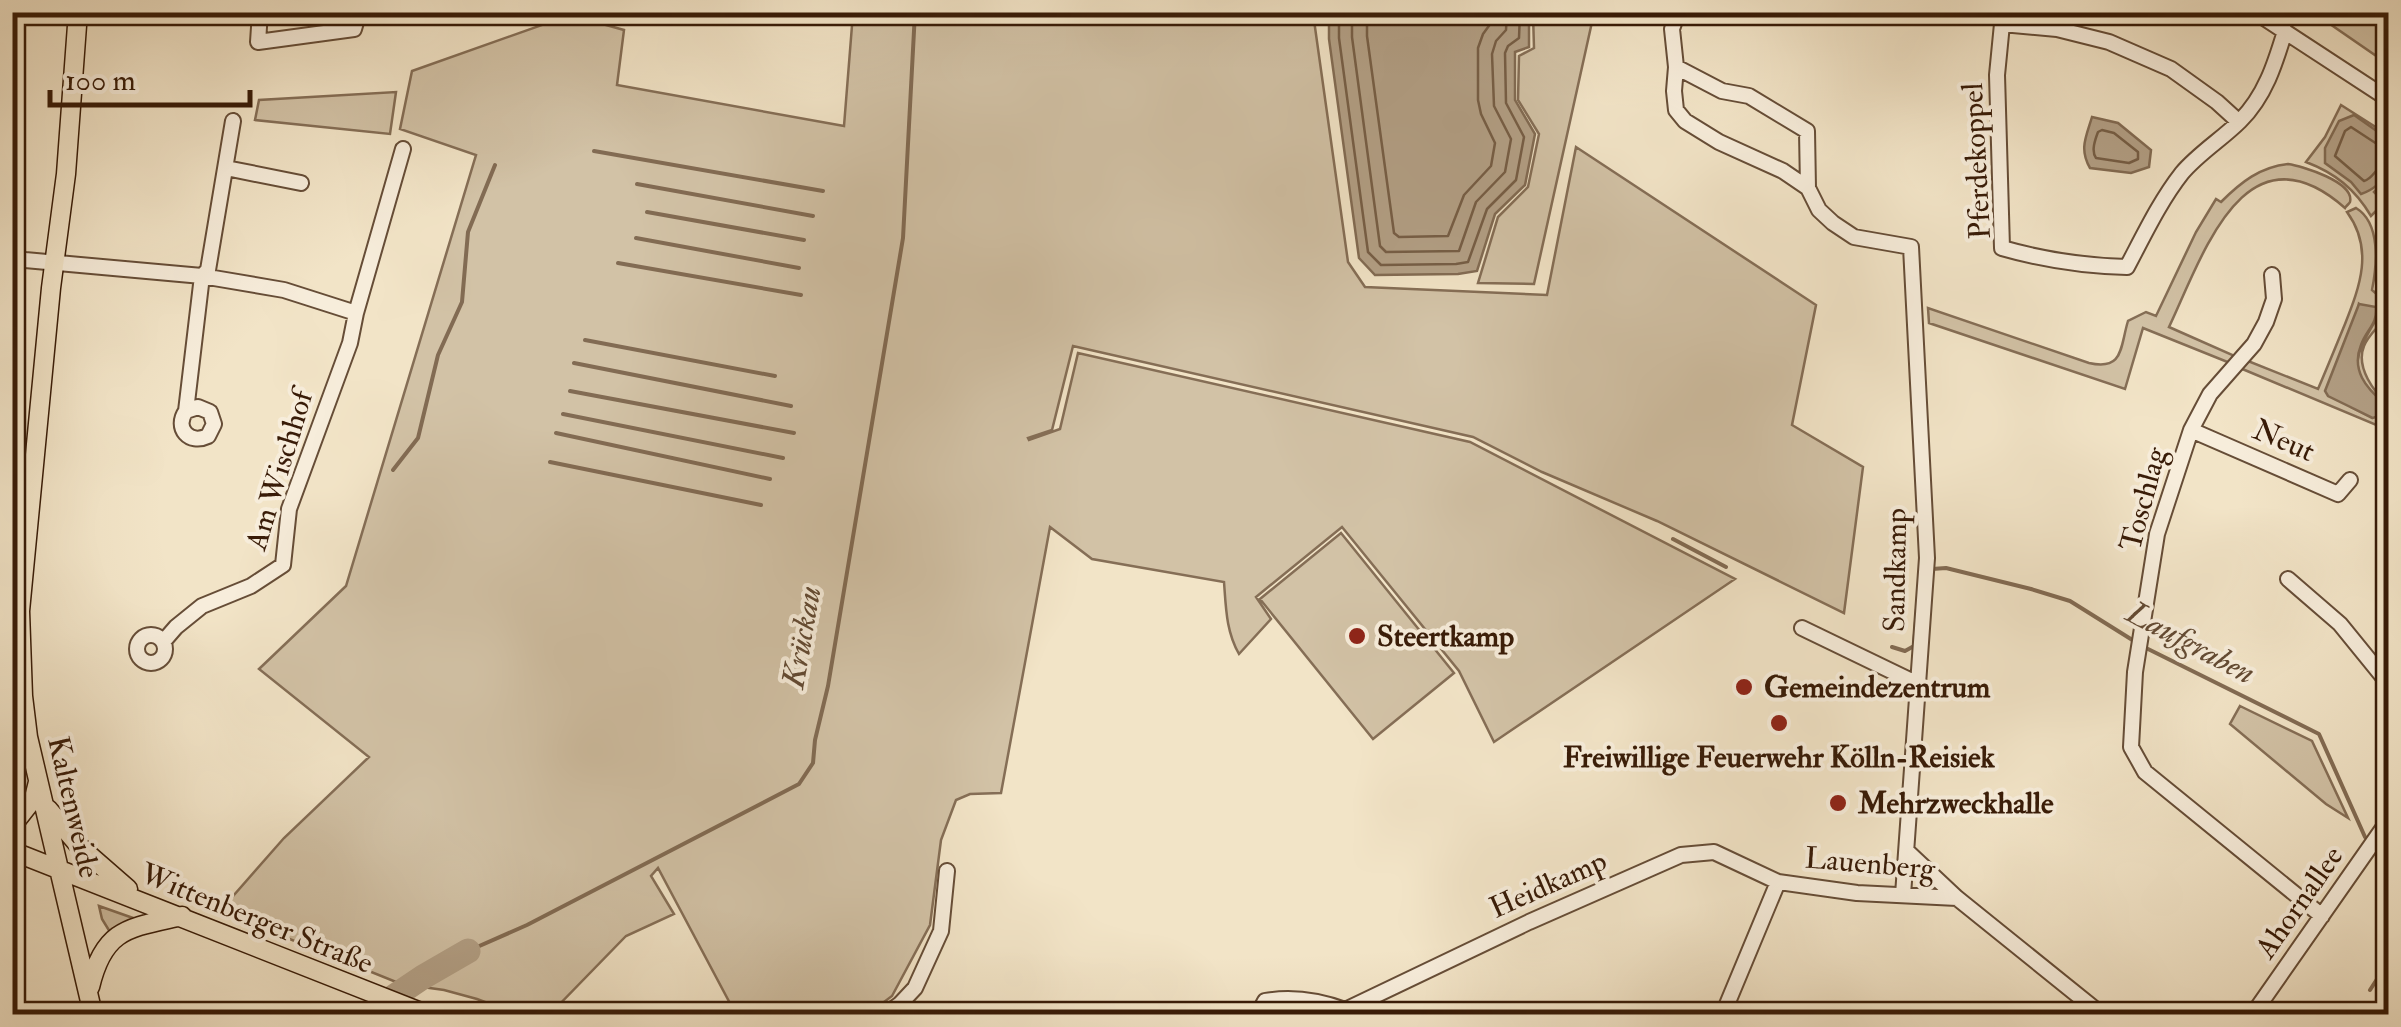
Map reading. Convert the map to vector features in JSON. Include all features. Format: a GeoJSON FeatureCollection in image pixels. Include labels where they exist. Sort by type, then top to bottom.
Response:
{"type":"FeatureCollection","features":[{"type":"Feature","properties":{"kind":"main road","name":"Kaltenweide"},"geometry":{"type":"LineString","coordinates":[[78,12],[66,174],[16,611],[28,737],[93,1014]]}},
{"type":"Feature","properties":{"kind":"main road"},"geometry":{"type":"LineString","coordinates":[[12,826],[34,798],[38,782]]}},
{"type":"Feature","properties":{"kind":"main road"},"geometry":{"type":"LineString","coordinates":[[44,804],[81,848],[144,902]]}},
{"type":"Feature","properties":{"kind":"main road","name":"Wittenberger Straße"},"geometry":{"type":"LineString","coordinates":[[12,851],[426,1014]]}},
{"type":"Feature","properties":{"kind":"main road"},"geometry":{"type":"LineString","coordinates":[[88,992],[100,955],[116,937],[134,927],[182,916]]}},
{"type":"Feature","properties":{"kind":"street"},"geometry":{"type":"LineString","coordinates":[[260,12],[258,42],[354,30],[359,12]]}},
{"type":"Feature","properties":{"kind":"street"},"geometry":{"type":"LineString","coordinates":[[1678,12],[1672,29],[1674,77],[1676,110],[1684,121],[1808,188]]}},
{"type":"Feature","properties":{"kind":"street"},"geometry":{"type":"LineString","coordinates":[[2255,12],[2388,99]]}},
{"type":"Feature","properties":{"kind":"street","name":"Pferdekoppel"},"geometry":{"type":"LineString","coordinates":[[2239,122],[2171,68],[2109,42],[2058,29],[2002,24],[1997,75],[2002,248],[2046,260],[2127,267],[2185,170],[2239,122],[2253,106],[2267,84],[2285,31]]}},
{"type":"Feature","properties":{"kind":"street"},"geometry":{"type":"LineString","coordinates":[[1676,67],[1722,92],[1748,96],[1807,131],[1808,188]]}},
{"type":"Feature","properties":{"kind":"street"},"geometry":{"type":"LineString","coordinates":[[186,411],[202,276],[208,270],[233,122]]}},
{"type":"Feature","properties":{"kind":"street","name":"Am Wischhof"},"geometry":{"type":"LineString","coordinates":[[164,642],[202,606],[251,586],[283,565],[288,510],[350,343],[403,150]]}},
{"type":"Feature","properties":{"kind":"street"},"geometry":{"type":"LineString","coordinates":[[226,168],[301,184]]}},
{"type":"Feature","properties":{"kind":"street","name":"Sandkamp"},"geometry":{"type":"LineString","coordinates":[[1808,188],[1819,210],[1854,237],[1911,247],[1927,558],[1903,894]]}},
{"type":"Feature","properties":{"kind":"street"},"geometry":{"type":"LineString","coordinates":[[12,256],[202,276],[284,290],[356,314]]}},
{"type":"Feature","properties":{"kind":"street","name":"Toschlag"},"geometry":{"type":"LineString","coordinates":[[2272,275],[2274,298],[2266,322],[2254,344],[2210,394],[2190,430],[2157,534],[2135,672],[2131,747],[2145,772],[2322,916]]}},
{"type":"Feature","properties":{"kind":"street","name":"Neut"},"geometry":{"type":"LineString","coordinates":[[2190,430],[2338,494],[2350,480]]}},
{"type":"Feature","properties":{"kind":"street"},"geometry":{"type":"LineString","coordinates":[[2288,579],[2340,624],[2388,684]]}},
{"type":"Feature","properties":{"kind":"street"},"geometry":{"type":"LineString","coordinates":[[1802,628],[1918,684]]}},
{"type":"Feature","properties":{"kind":"street","name":"Ahornallee"},"geometry":{"type":"LineString","coordinates":[[2259,1012],[2388,821]]}},
{"type":"Feature","properties":{"kind":"street","name":"Heidkamp"},"geometry":{"type":"LineString","coordinates":[[1346,1012],[1529,922],[1681,856],[1714,852],[1778,882]]}},
{"type":"Feature","properties":{"kind":"street","name":"Lauenberg"},"geometry":{"type":"LineString","coordinates":[[1908,852],[1957,898],[2101,1014]]}},
{"type":"Feature","properties":{"kind":"street"},"geometry":{"type":"LineString","coordinates":[[886,1014],[915,988],[941,931],[947,871]]}},
{"type":"Feature","properties":{"kind":"street"},"geometry":{"type":"LineString","coordinates":[[1722,1014],[1778,882]]}},
{"type":"Feature","properties":{"kind":"street","name":"Lauenberg"},"geometry":{"type":"LineString","coordinates":[[1778,882],[1957,898]]}},
{"type":"Feature","properties":{"kind":"street"},"geometry":{"type":"LineString","coordinates":[[1258,1014],[1265,1000],[1276,999],[1318,1000],[1346,1012]]}},
{"type":"Feature","properties":{"kind":"shaded area"},"geometry":{"type":"Polygon","coordinates":[[[853,13],[1313,13],[1348,262],[1365,287],[1547,295],[1576,147],[1816,305],[1792,425],[1863,467],[1844,613],[1473,437],[1073,346],[1052,430],[1029,440],[1060,429],[1078,353],[1470,442],[1735,579],[1494,742],[1459,671],[1342,527],[1256,597],[1271,619],[1239,654],[1229,628],[1224,582],[1092,559],[1050,527],[1001,793],[970,794],[956,800],[941,840],[930,925],[892,996],[868,1014],[739,1014],[658,868],[651,876],[674,914],[626,936],[550,1014],[517,1014],[444,990],[401,984],[220,911],[284,838],[369,757],[259,669],[346,586],[476,155],[400,129],[412,71],[570,15],[624,30],[617,85],[844,126],[853,13]]]}},
{"type":"Feature","properties":{"kind":"shaded area"},"geometry":{"type":"Polygon","coordinates":[[[1531,13],[1594,13],[1534,284],[1478,283],[1498,217],[1528,187],[1539,134],[1518,100],[1519,56],[1534,48],[1531,13]]]}},
{"type":"Feature","properties":{"kind":"shaded area"},"geometry":{"type":"Polygon","coordinates":[[[2314,13],[2388,13],[2388,64],[2314,13]]]}},
{"type":"Feature","properties":{"kind":"shaded area"},"geometry":{"type":"Polygon","coordinates":[[[396,92],[390,134],[255,120],[259,100],[396,92]]]}},
{"type":"Feature","properties":{"kind":"shaded area"},"geometry":{"type":"Polygon","coordinates":[[[2341,105],[2388,135],[2388,177],[2374,192],[2381,199],[2371,216],[2343,183],[2306,162],[2325,137],[2341,105]]]}},
{"type":"Feature","properties":{"kind":"shaded area"},"geometry":{"type":"Polygon","coordinates":[[[2288,164],[2336,182],[2349,195],[2350,202],[2345,208],[2310,185],[2280,179],[2254,188],[2232,208],[2213,235],[2169,327],[2237,357],[2230,363],[2143,328],[2125,389],[1929,323],[1928,308],[2089,363],[2109,363],[2119,355],[2128,321],[2146,312],[2156,316],[2216,199],[2221,202],[2260,172],[2288,164]]]}},
{"type":"Feature","properties":{"kind":"shaded area"},"geometry":{"type":"Polygon","coordinates":[[[2356,208],[2370,224],[2376,257],[2372,290],[2388,304],[2385,316],[2364,346],[2362,363],[2368,379],[2388,406],[2388,434],[2379,426],[2240,368],[2248,361],[2318,389],[2350,310],[2362,268],[2360,240],[2347,212],[2356,208]],[[2359,304],[2351,407],[2372,418],[2384,403],[2364,382],[2358,363],[2363,343],[2377,318],[2359,304]]]}},
{"type":"Feature","properties":{"kind":"shaded area","name":"Steertkamp"},"geometry":{"type":"Polygon","coordinates":[[[1341,533],[1454,673],[1373,739],[1260,599],[1341,533]]]}},
{"type":"Feature","properties":{"kind":"shaded area"},"geometry":{"type":"Polygon","coordinates":[[[2240,706],[2312,741],[2348,818],[2230,724],[2240,706]]]}},
{"type":"Feature","properties":{"kind":"shaded area"},"geometry":{"type":"Polygon","coordinates":[[[99,906],[133,918],[133,920],[110,932],[99,906]]]}},
{"type":"Feature","properties":{"kind":"water"},"geometry":{"type":"Polygon","coordinates":[[[1524,12],[1529,16],[1529,47],[1515,52],[1515,100],[1535,134],[1525,185],[1495,214],[1477,271],[1375,275],[1359,258],[1329,39],[1329,15],[1524,12]]]}},
{"type":"Feature","properties":{"kind":"water"},"geometry":{"type":"Polygon","coordinates":[[[2354,115],[2388,139],[2385,173],[2377,185],[2361,194],[2325,163],[2325,148],[2339,121],[2354,115]]]}},
{"type":"Feature","properties":{"kind":"water"},"geometry":{"type":"Polygon","coordinates":[[[2092,117],[2118,123],[2151,150],[2149,167],[2131,173],[2090,168],[2084,149],[2092,117]]]}},
{"type":"Feature","properties":{"kind":"water"},"geometry":{"type":"Polygon","coordinates":[[[2359,304],[2376,307],[2375,318],[2358,354],[2359,370],[2366,385],[2384,403],[2384,414],[2373,418],[2325,391],[2359,304]]]}},
{"type":"Feature","properties":{"kind":"waterway","name":"Krückau"},"geometry":{"type":"LineString","coordinates":[[468,951],[527,925],[799,784],[813,763],[903,238],[915,12]]}},
{"type":"Feature","properties":{"kind":"waterway"},"geometry":{"type":"LineString","coordinates":[[594,151],[823,191]]}},
{"type":"Feature","properties":{"kind":"waterway"},"geometry":{"type":"LineString","coordinates":[[393,470],[418,438],[438,355],[462,302],[468,232],[495,165]]}},
{"type":"Feature","properties":{"kind":"waterway"},"geometry":{"type":"LineString","coordinates":[[637,184],[813,216]]}},
{"type":"Feature","properties":{"kind":"waterway"},"geometry":{"type":"LineString","coordinates":[[647,212],[804,240]]}},
{"type":"Feature","properties":{"kind":"waterway"},"geometry":{"type":"LineString","coordinates":[[636,238],[799,268]]}},
{"type":"Feature","properties":{"kind":"waterway"},"geometry":{"type":"LineString","coordinates":[[618,263],[801,295]]}},
{"type":"Feature","properties":{"kind":"waterway"},"geometry":{"type":"LineString","coordinates":[[585,340],[775,376]]}},
{"type":"Feature","properties":{"kind":"waterway"},"geometry":{"type":"LineString","coordinates":[[574,363],[791,406]]}},
{"type":"Feature","properties":{"kind":"waterway"},"geometry":{"type":"LineString","coordinates":[[570,391],[794,433]]}},
{"type":"Feature","properties":{"kind":"waterway"},"geometry":{"type":"LineString","coordinates":[[563,414],[783,458]]}},
{"type":"Feature","properties":{"kind":"waterway"},"geometry":{"type":"LineString","coordinates":[[556,433],[770,479]]}},
{"type":"Feature","properties":{"kind":"waterway"},"geometry":{"type":"LineString","coordinates":[[550,462],[761,505]]}},
{"type":"Feature","properties":{"kind":"waterway","name":"Laufgraben"},"geometry":{"type":"LineString","coordinates":[[1673,539],[1726,567]]}},
{"type":"Feature","properties":{"kind":"waterway","name":"Laufgraben"},"geometry":{"type":"LineString","coordinates":[[1932,569],[1946,568],[2070,601],[2134,641]]}},
{"type":"Feature","properties":{"kind":"waterway","name":"Laufgraben"},"geometry":{"type":"LineString","coordinates":[[1892,647],[1905,651],[1914,646],[1920,571]]}},
{"type":"Feature","properties":{"kind":"waterway","name":"Laufgraben"},"geometry":{"type":"LineString","coordinates":[[2142,646],[2319,734],[2365,837]]}},
{"type":"Feature","properties":{"kind":"waterway","name":"Laufgraben"},"geometry":{"type":"LineString","coordinates":[[2378,871],[2388,878]]}},
{"type":"Feature","properties":{"kind":"waterway","name":"Krückau"},"geometry":{"type":"LineString","coordinates":[[368,1014],[468,951]]}},
{"type":"Feature","properties":{"kind":"waterway","name":"Laufgraben"},"geometry":{"type":"LineString","coordinates":[[2370,990],[2388,962]]}},
{"type":"Feature","properties":{"kind":"place","name":"Steertkamp"},"geometry":{"type":"Point","coordinates":[1357,636]}},
{"type":"Feature","properties":{"kind":"place","name":"Gemeindezentrum"},"geometry":{"type":"Point","coordinates":[1744,687]}},
{"type":"Feature","properties":{"kind":"place","name":"Freiwillige Feuerwehr Kölln-Reisiek"},"geometry":{"type":"Point","coordinates":[1779,723]}},
{"type":"Feature","properties":{"kind":"place","name":"Mehrzweckhalle"},"geometry":{"type":"Point","coordinates":[1838,803]}}]}
